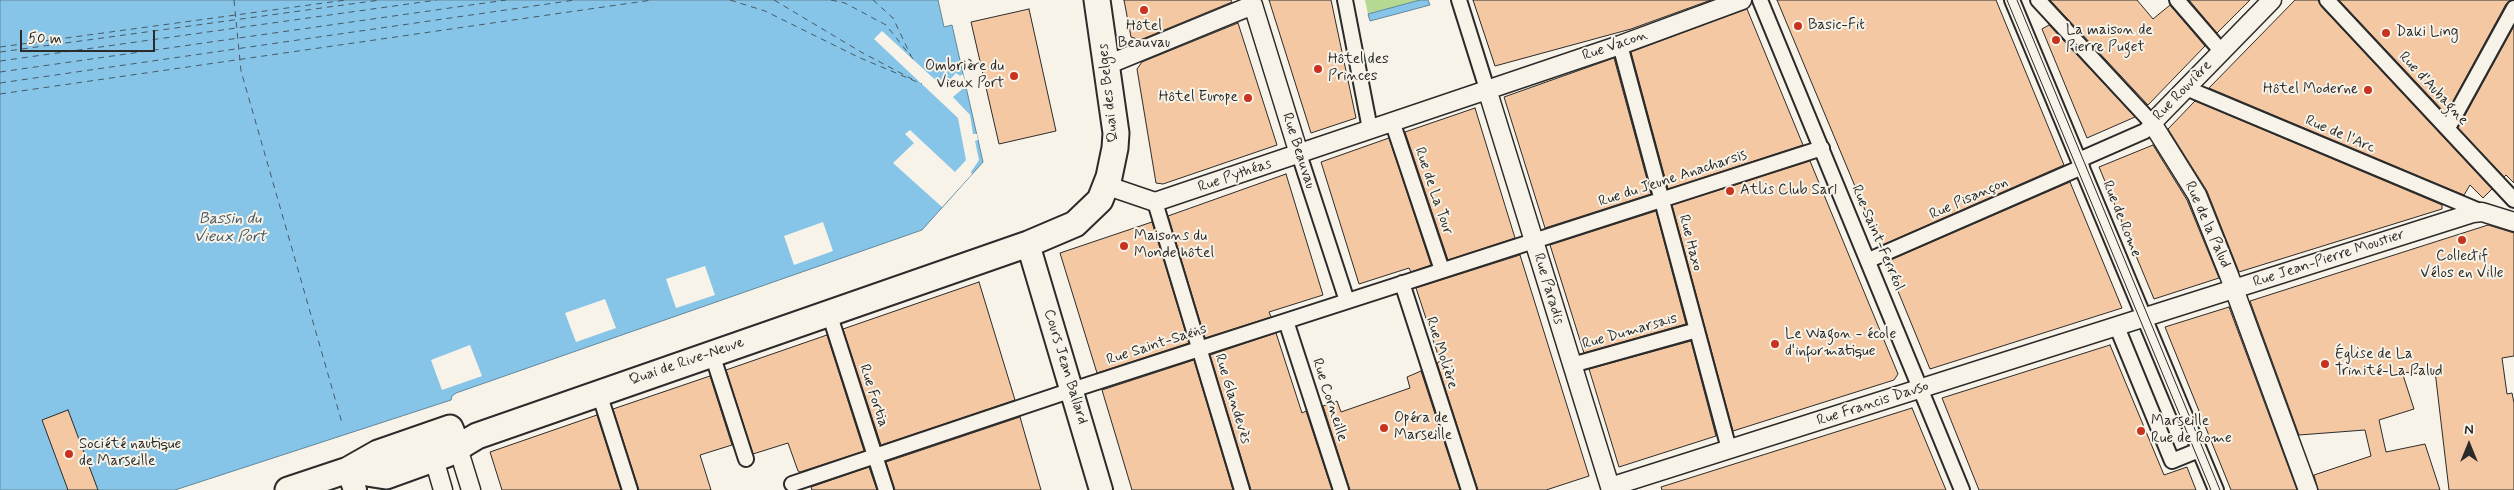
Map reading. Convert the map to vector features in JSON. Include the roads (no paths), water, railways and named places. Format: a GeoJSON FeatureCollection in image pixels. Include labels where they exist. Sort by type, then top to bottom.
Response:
{"type":"FeatureCollection","features":[{"type":"Feature","properties":{"kind":"main road","name":"Quai des Belges"},"geometry":{"type":"LineString","coordinates":[[1028,244],[1075,224],[1100,200],[1105,185],[1115,148],[1116,133],[1097,0]]}},
{"type":"Feature","properties":{"kind":"main road","name":"Quai de Rive-Neuve"},"geometry":{"type":"LineString","coordinates":[[351,480],[378,453],[454,438],[478,436],[1028,244]]}},
{"type":"Feature","properties":{"kind":"main road","name":"Quai de Rive-Neuve"},"geometry":{"type":"LineString","coordinates":[[288,490],[386,476],[434,459],[454,438]]}},
{"type":"Feature","properties":{"kind":"street"},"geometry":{"type":"LineString","coordinates":[[1345,0],[1370,129]]}},
{"type":"Feature","properties":{"kind":"street"},"geometry":{"type":"LineString","coordinates":[[1459,0],[1487,89]]}},
{"type":"Feature","properties":{"kind":"street","name":"Rue Vacon"},"geometry":{"type":"LineString","coordinates":[[1416,113],[1620,45],[1742,0]]}},
{"type":"Feature","properties":{"kind":"street","name":"Rue Saint-Ferréol"},"geometry":{"type":"LineString","coordinates":[[1760,0],[1869,260],[1962,490]]}},
{"type":"Feature","properties":{"kind":"street","name":"Rue de Rome"},"geometry":{"type":"LineString","coordinates":[[2012,0],[2216,490]]}},
{"type":"Feature","properties":{"kind":"street","name":"Rue de la Palud"},"geometry":{"type":"LineString","coordinates":[[2038,0],[2152,123],[2197,195],[2308,490]]}},
{"type":"Feature","properties":{"kind":"street"},"geometry":{"type":"LineString","coordinates":[[2178,0],[2222,52]]}},
{"type":"Feature","properties":{"kind":"street","name":"Rue Rouvière"},"geometry":{"type":"LineString","coordinates":[[2080,164],[2144,131],[2272,0]]}},
{"type":"Feature","properties":{"kind":"street","name":"Rue d'Aubagne"},"geometry":{"type":"LineString","coordinates":[[2328,0],[2514,200]]}},
{"type":"Feature","properties":{"kind":"street"},"geometry":{"type":"LineString","coordinates":[[1107,66],[1255,2]]}},
{"type":"Feature","properties":{"kind":"street","name":"Rue Beauvau"},"geometry":{"type":"LineString","coordinates":[[1255,2],[1299,154],[1347,301]]}},
{"type":"Feature","properties":{"kind":"street"},"geometry":{"type":"LineString","coordinates":[[2448,128],[2514,8]]}},
{"type":"Feature","properties":{"kind":"street","name":"Rue Haxo"},"geometry":{"type":"LineString","coordinates":[[1620,45],[1729,449]]}},
{"type":"Feature","properties":{"kind":"street","name":"Rue de l'Arc"},"geometry":{"type":"LineString","coordinates":[[2186,88],[2482,212]]}},
{"type":"Feature","properties":{"kind":"street","name":"Rue Paradis"},"geometry":{"type":"LineString","coordinates":[[1487,89],[1572,365],[1607,489]]}},
{"type":"Feature","properties":{"kind":"street","name":"Rue Pythéas"},"geometry":{"type":"LineString","coordinates":[[1155,202],[1416,113]]}},
{"type":"Feature","properties":{"kind":"street","name":"Rue de La Tour"},"geometry":{"type":"LineString","coordinates":[[1392,122],[1442,270]]}},
{"type":"Feature","properties":{"kind":"street","name":"Rue du Jeune Anacharsis"},"geometry":{"type":"LineString","coordinates":[[1534,241],[1822,148]]}},
{"type":"Feature","properties":{"kind":"street","name":"Rue Pisançon"},"geometry":{"type":"LineString","coordinates":[[1869,260],[2080,164]]}},
{"type":"Feature","properties":{"kind":"street"},"geometry":{"type":"LineString","coordinates":[[1105,185],[1155,202]]}},
{"type":"Feature","properties":{"kind":"street","name":"Rue Glandevès"},"geometry":{"type":"LineString","coordinates":[[1155,202],[1242,490]]}},
{"type":"Feature","properties":{"kind":"street"},"geometry":{"type":"LineString","coordinates":[[2482,212],[2514,222]]}},
{"type":"Feature","properties":{"kind":"street","name":"Rue Jean-Pierre Moustier"},"geometry":{"type":"LineString","coordinates":[[2144,318],[2482,212]]}},
{"type":"Feature","properties":{"kind":"street","name":"Rue Saint-Saëns"},"geometry":{"type":"LineString","coordinates":[[792,484],[1072,390],[1534,241]]}},
{"type":"Feature","properties":{"kind":"street","name":"Cours Jean Ballard"},"geometry":{"type":"LineString","coordinates":[[1028,244],[1101,490]]}},
{"type":"Feature","properties":{"kind":"street","name":"Rue Molière"},"geometry":{"type":"LineString","coordinates":[[1402,283],[1469,490]]}},
{"type":"Feature","properties":{"kind":"street","name":"Rue Fortia"},"geometry":{"type":"LineString","coordinates":[[829,313],[886,490]]}},
{"type":"Feature","properties":{"kind":"street","name":"Rue Francis Davso"},"geometry":{"type":"LineString","coordinates":[[1607,489],[2144,318]]}},
{"type":"Feature","properties":{"kind":"street","name":"Rue Corneille"},"geometry":{"type":"LineString","coordinates":[[1286,321],[1341,490]]}},
{"type":"Feature","properties":{"kind":"street"},"geometry":{"type":"LineString","coordinates":[[2118,326],[2172,460],[2199,450]]}},
{"type":"Feature","properties":{"kind":"street","name":"Rue Dumarsais"},"geometry":{"type":"LineString","coordinates":[[1572,365],[1697,330]]}},
{"type":"Feature","properties":{"kind":"street"},"geometry":{"type":"LineString","coordinates":[[712,354],[746,459]]}},
{"type":"Feature","properties":{"kind":"street"},"geometry":{"type":"LineString","coordinates":[[599,393],[630,490]]}},
{"type":"Feature","properties":{"kind":"street"},"geometry":{"type":"LineString","coordinates":[[454,438],[471,490]]}},
{"type":"Feature","properties":{"kind":"street"},"geometry":{"type":"LineString","coordinates":[[434,459],[443,490]]}},
{"type":"Feature","properties":{"kind":"water","name":"Bassin du Vieux Port"},"geometry":{"type":"Polygon","coordinates":[[[0,0],[938,0],[944,27],[952,25],[983,162],[922,230],[456,393],[452,396],[451,400],[175,490],[0,490],[0,0]]]}},
{"type":"Feature","properties":{"kind":"water"},"geometry":{"type":"Polygon","coordinates":[[[1420,0],[1428,0],[1430,5],[1370,21],[1368,14],[1420,0]]]}},
{"type":"Feature","properties":{"kind":"tram line"},"geometry":{"type":"LineString","coordinates":[[2007,0],[2211,490]]}},
{"type":"Feature","properties":{"kind":"tram line"},"geometry":{"type":"LineString","coordinates":[[2017,0],[2220,490]]}},
{"type":"Feature","properties":{"kind":"place","name":"Hôtel Beauvau"},"geometry":{"type":"Point","coordinates":[1144,10]}},
{"type":"Feature","properties":{"kind":"place","name":"Basic-Fit"},"geometry":{"type":"Point","coordinates":[1798,26]}},
{"type":"Feature","properties":{"kind":"place","name":"Daki Ling"},"geometry":{"type":"Point","coordinates":[2386,33]}},
{"type":"Feature","properties":{"kind":"place","name":"La maison de Pierre Puget"},"geometry":{"type":"Point","coordinates":[2056,40]}},
{"type":"Feature","properties":{"kind":"place","name":"Hôtel des Princes"},"geometry":{"type":"Point","coordinates":[1318,69]}},
{"type":"Feature","properties":{"kind":"place","name":"Ombrière du Vieux Port"},"geometry":{"type":"Point","coordinates":[1014,76]}},
{"type":"Feature","properties":{"kind":"place","name":"Hôtel Moderne"},"geometry":{"type":"Point","coordinates":[2368,90]}},
{"type":"Feature","properties":{"kind":"place","name":"Hôtel Europe"},"geometry":{"type":"Point","coordinates":[1248,98]}},
{"type":"Feature","properties":{"kind":"place","name":"Atlis Club Sarl"},"geometry":{"type":"Point","coordinates":[1730,191]}},
{"type":"Feature","properties":{"kind":"place","name":"Collectif Vélos en Ville"},"geometry":{"type":"Point","coordinates":[2462,240]}},
{"type":"Feature","properties":{"kind":"place","name":"Maisons du Monde hôtel"},"geometry":{"type":"Point","coordinates":[1124,246]}},
{"type":"Feature","properties":{"kind":"place","name":"Le Wagon - école d'informatique"},"geometry":{"type":"Point","coordinates":[1775,344]}},
{"type":"Feature","properties":{"kind":"place","name":"Église de La Trinité-La Palud"},"geometry":{"type":"Point","coordinates":[2325,364]}},
{"type":"Feature","properties":{"kind":"place","name":"Opéra de Marseille"},"geometry":{"type":"Point","coordinates":[1384,428]}},
{"type":"Feature","properties":{"kind":"place","name":"Marseille Rue de Rome"},"geometry":{"type":"Point","coordinates":[2141,431]}},
{"type":"Feature","properties":{"kind":"place","name":"Société nautique de Marseille"},"geometry":{"type":"Point","coordinates":[69,454]}}]}
